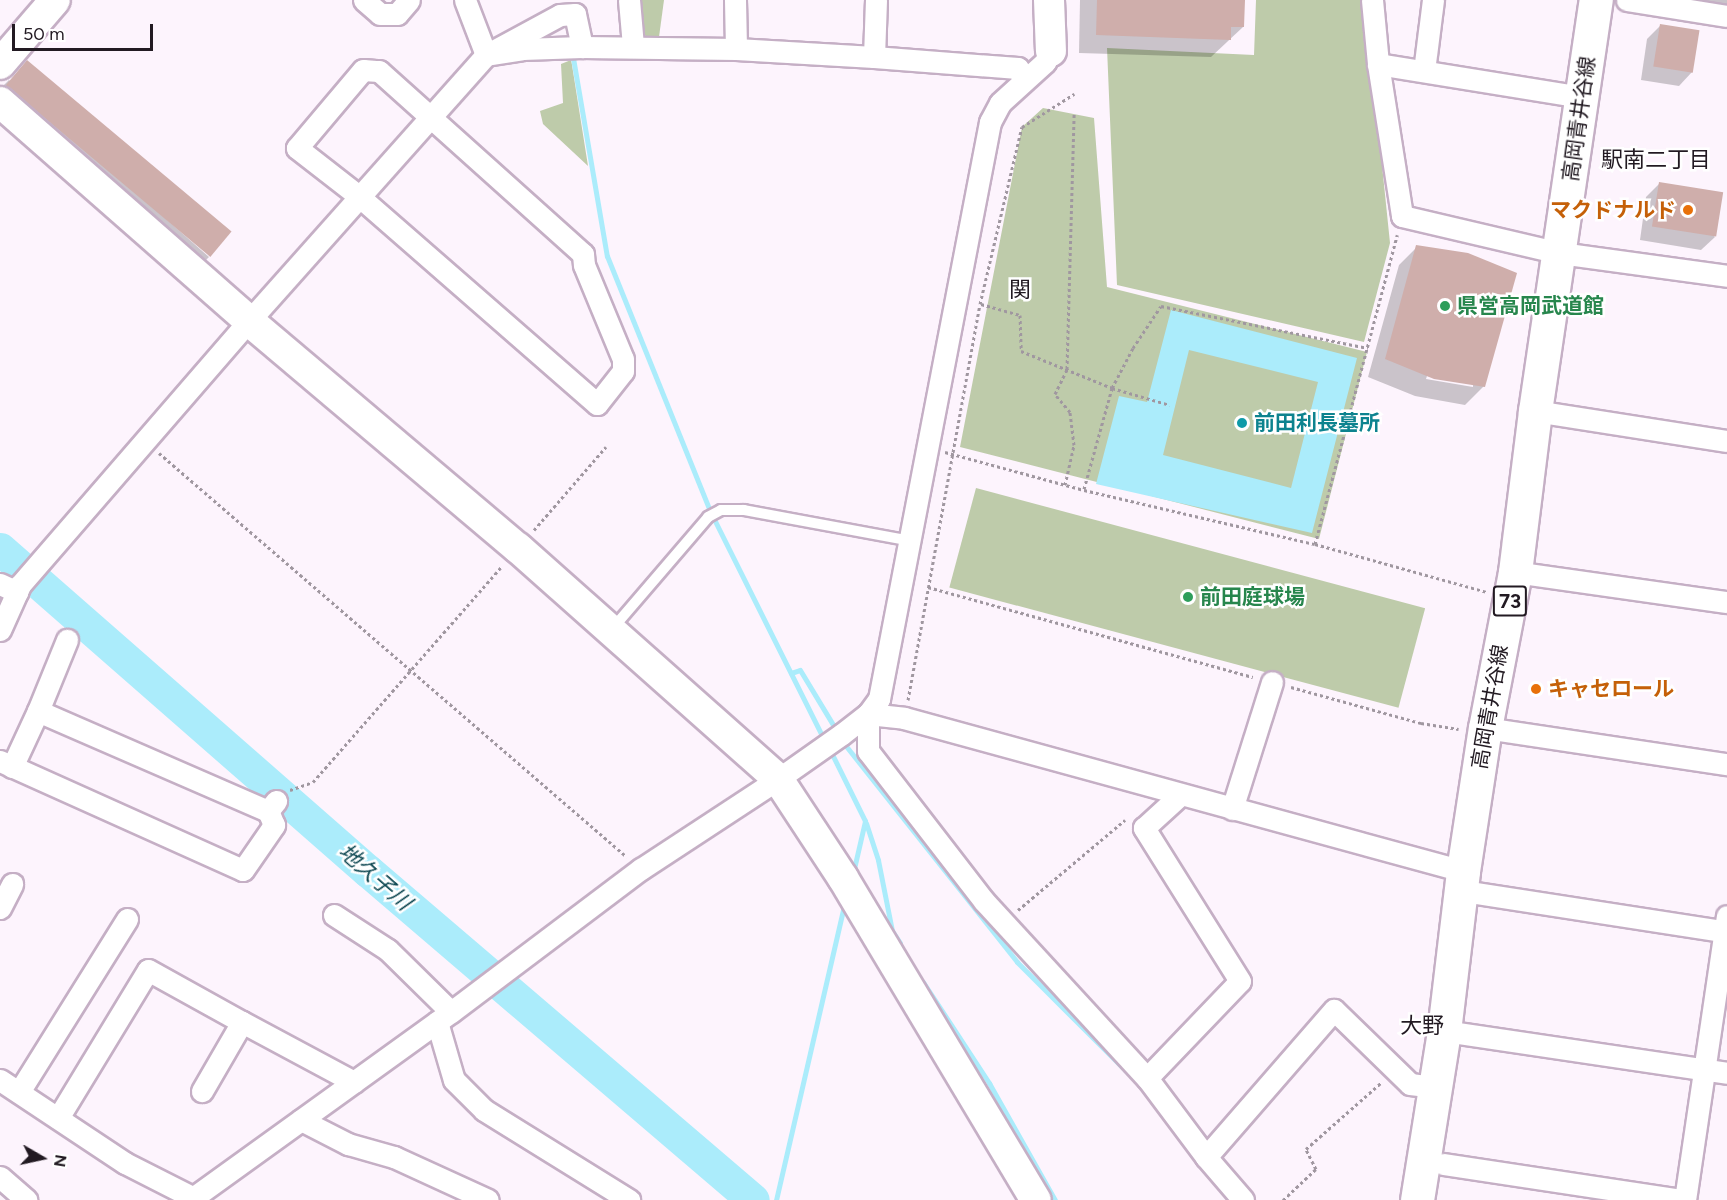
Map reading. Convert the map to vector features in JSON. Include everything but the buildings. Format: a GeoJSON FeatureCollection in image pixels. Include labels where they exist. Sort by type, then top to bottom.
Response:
{"type":"FeatureCollection","features":[{"type":"Feature","properties":{"kind":"main road","name":"高岡青井谷線"},"geometry":{"type":"LineString","coordinates":[[1418,1200],[1444,1031],[1463,881],[1475,729],[1513,585],[1535,411],[1596,0]]}},
{"type":"Feature","properties":{"kind":"street"},"geometry":{"type":"LineString","coordinates":[[0,64],[55,0]]}},
{"type":"Feature","properties":{"kind":"street"},"geometry":{"type":"LineString","coordinates":[[364,0],[380,14],[397,14],[409,0]]}},
{"type":"Feature","properties":{"kind":"street"},"geometry":{"type":"LineString","coordinates":[[465,0],[486,55]]}},
{"type":"Feature","properties":{"kind":"street"},"geometry":{"type":"LineString","coordinates":[[629,0],[633,46]]}},
{"type":"Feature","properties":{"kind":"street"},"geometry":{"type":"LineString","coordinates":[[735,0],[736,49]]}},
{"type":"Feature","properties":{"kind":"street"},"geometry":{"type":"LineString","coordinates":[[874,57],[876,0]]}},
{"type":"Feature","properties":{"kind":"street"},"geometry":{"type":"LineString","coordinates":[[0,1080],[125,1163],[194,1199],[444,1017],[640,869],[778,779],[868,714],[879,699],[990,122],[1000,103],[1045,62],[1051,51],[1049,0]]}},
{"type":"Feature","properties":{"kind":"street"},"geometry":{"type":"LineString","coordinates":[[1372,0],[1378,64],[1402,216],[1560,253],[1727,276]]}},
{"type":"Feature","properties":{"kind":"street"},"geometry":{"type":"LineString","coordinates":[[1424,70],[1433,0]]}},
{"type":"Feature","properties":{"kind":"street"},"geometry":{"type":"LineString","coordinates":[[1627,0],[1727,16]]}},
{"type":"Feature","properties":{"kind":"street"},"geometry":{"type":"LineString","coordinates":[[0,630],[12,587],[35,568],[249,321],[486,55],[566,14],[575,14],[574,47]]}},
{"type":"Feature","properties":{"kind":"street"},"geometry":{"type":"LineString","coordinates":[[486,55],[574,47],[736,49],[1018,68],[1024,81]]}},
{"type":"Feature","properties":{"kind":"street"},"geometry":{"type":"LineString","coordinates":[[1378,64],[1581,98]]}},
{"type":"Feature","properties":{"kind":"street"},"geometry":{"type":"LineString","coordinates":[[363,70],[379,71],[431,117],[583,254],[584,265],[623,359],[623,371],[597,404],[360,197],[297,148],[363,70]]}},
{"type":"Feature","properties":{"kind":"street"},"geometry":{"type":"LineString","coordinates":[[0,102],[249,321],[518,548],[778,779],[843,878],[1036,1200]]}},
{"type":"Feature","properties":{"kind":"street"},"geometry":{"type":"LineString","coordinates":[[1535,411],[1727,441]]}},
{"type":"Feature","properties":{"kind":"street"},"geometry":{"type":"LineString","coordinates":[[1513,585],[1727,602]]}},
{"type":"Feature","properties":{"kind":"street"},"geometry":{"type":"LineString","coordinates":[[38,711],[276,801],[274,825],[243,870],[6,764],[38,711],[68,640]]}},
{"type":"Feature","properties":{"kind":"street"},"geometry":{"type":"LineString","coordinates":[[1232,809],[1272,682]]}},
{"type":"Feature","properties":{"kind":"street"},"geometry":{"type":"LineString","coordinates":[[868,714],[904,718],[1232,809],[1463,881],[1726,927],[1685,1200]]}},
{"type":"Feature","properties":{"kind":"street"},"geometry":{"type":"LineString","coordinates":[[868,714],[868,751],[1003,923],[1148,1078],[1206,1157],[1243,1200]]}},
{"type":"Feature","properties":{"kind":"street"},"geometry":{"type":"LineString","coordinates":[[1475,729],[1727,764]]}},
{"type":"Feature","properties":{"kind":"street"},"geometry":{"type":"LineString","coordinates":[[1148,1078],[1240,981],[1144,828],[1180,795]]}},
{"type":"Feature","properties":{"kind":"street"},"geometry":{"type":"LineString","coordinates":[[0,908],[12,884]]}},
{"type":"Feature","properties":{"kind":"street"},"geometry":{"type":"LineString","coordinates":[[334,915],[388,950],[444,1017],[454,1080],[477,1102],[604,1193],[629,1200]]}},
{"type":"Feature","properties":{"kind":"street"},"geometry":{"type":"LineString","coordinates":[[19,1092],[127,919]]}},
{"type":"Feature","properties":{"kind":"street"},"geometry":{"type":"LineString","coordinates":[[58,1118],[148,969],[354,1082]]}},
{"type":"Feature","properties":{"kind":"street"},"geometry":{"type":"LineString","coordinates":[[1206,1157],[1334,1010],[1410,1084],[1436,1087]]}},
{"type":"Feature","properties":{"kind":"street"},"geometry":{"type":"LineString","coordinates":[[202,1091],[242,1022]]}},
{"type":"Feature","properties":{"kind":"street"},"geometry":{"type":"LineString","coordinates":[[1444,1031],[1727,1073]]}},
{"type":"Feature","properties":{"kind":"street"},"geometry":{"type":"LineString","coordinates":[[301,1120],[348,1144],[394,1157],[488,1200]]}},
{"type":"Feature","properties":{"kind":"street"},"geometry":{"type":"LineString","coordinates":[[1443,1164],[1680,1200]]}},
{"type":"Feature","properties":{"kind":"street"},"geometry":{"type":"LineString","coordinates":[[0,1177],[26,1200]]}},
{"type":"Feature","properties":{"kind":"lane"},"geometry":{"type":"LineString","coordinates":[[611,630],[708,517],[721,510],[744,510],[911,541]]}},
{"type":"Feature","properties":{"kind":"path"},"geometry":{"type":"LineString","coordinates":[[904,718],[980,304],[1022,127],[1074,94]]}},
{"type":"Feature","properties":{"kind":"path"},"geometry":{"type":"LineString","coordinates":[[1065,485],[1074,445],[1070,412],[1055,394],[1067,369],[1074,112]]}},
{"type":"Feature","properties":{"kind":"path"},"geometry":{"type":"LineString","coordinates":[[1315,544],[1402,216]]}},
{"type":"Feature","properties":{"kind":"path"},"geometry":{"type":"LineString","coordinates":[[957,298],[1020,315],[1021,351],[1112,388],[1170,405]]}},
{"type":"Feature","properties":{"kind":"path"},"geometry":{"type":"LineString","coordinates":[[1084,490],[1112,388],[1133,348],[1161,306],[1368,348]]}},
{"type":"Feature","properties":{"kind":"path"},"geometry":{"type":"LineString","coordinates":[[145,440],[640,869]]}},
{"type":"Feature","properties":{"kind":"path"},"geometry":{"type":"LineString","coordinates":[[276,801],[313,782],[606,447]]}},
{"type":"Feature","properties":{"kind":"path"},"geometry":{"type":"LineString","coordinates":[[929,447],[1084,490],[1315,544],[1513,585]]}},
{"type":"Feature","properties":{"kind":"path"},"geometry":{"type":"LineString","coordinates":[[928,587],[1421,723],[1475,729]]}},
{"type":"Feature","properties":{"kind":"path"},"geometry":{"type":"LineString","coordinates":[[1003,923],[1127,818]]}},
{"type":"Feature","properties":{"kind":"path"},"geometry":{"type":"LineString","coordinates":[[1282,1200],[1316,1169],[1306,1149],[1395,1071]]}},
{"type":"Feature","properties":{"kind":"green space"},"geometry":{"type":"Polygon","coordinates":[[[638,0],[664,0],[659,37],[646,37],[641,28],[638,0]]]}},
{"type":"Feature","properties":{"kind":"green space"},"geometry":{"type":"Polygon","coordinates":[[[1256,0],[1365,0],[1390,243],[1364,342],[1117,285],[1107,48],[1254,55],[1256,0]]]}},
{"type":"Feature","properties":{"kind":"green space"},"geometry":{"type":"Polygon","coordinates":[[[571,60],[588,166],[543,124],[540,111],[563,103],[561,64],[571,60]]]}},
{"type":"Feature","properties":{"kind":"green space"},"geometry":{"type":"Polygon","coordinates":[[[1043,108],[1094,118],[1107,287],[1367,352],[1319,539],[960,447],[1022,127],[1043,108]]]}},
{"type":"Feature","properties":{"kind":"green space","name":"前田庭球場"},"geometry":{"type":"Polygon","coordinates":[[[976,488],[1425,608],[1398,708],[949,587],[976,488]]]}},
{"type":"Feature","properties":{"kind":"water"},"geometry":{"type":"Polygon","coordinates":[[[1171,310],[1357,358],[1312,533],[1096,484],[1119,396],[1147,402],[1171,310]],[[1189,350],[1163,455],[1291,488],[1318,382],[1189,350]]]}},
{"type":"Feature","properties":{"kind":"waterway"},"geometry":{"type":"LineString","coordinates":[[572,52],[607,256],[709,509],[824,740]]}},
{"type":"Feature","properties":{"kind":"waterway","name":"地久子川"},"geometry":{"type":"LineString","coordinates":[[0,549],[368,871],[753,1200]]}},
{"type":"Feature","properties":{"kind":"waterway"},"geometry":{"type":"LineString","coordinates":[[791,673],[800,670],[838,733]]}},
{"type":"Feature","properties":{"kind":"waterway"},"geometry":{"type":"LineString","coordinates":[[842,741],[1017,962],[1127,1072]]}},
{"type":"Feature","properties":{"kind":"waterway"},"geometry":{"type":"LineString","coordinates":[[829,748],[865,821],[853,873]]}},
{"type":"Feature","properties":{"kind":"waterway"},"geometry":{"type":"LineString","coordinates":[[866,823],[878,860],[892,931],[900,943]]}},
{"type":"Feature","properties":{"kind":"waterway"},"geometry":{"type":"LineString","coordinates":[[776,1200],[845,902]]}},
{"type":"Feature","properties":{"kind":"waterway"},"geometry":{"type":"LineString","coordinates":[[923,982],[989,1083],[1055,1200]]}},
{"type":"Feature","properties":{"kind":"place","name":"マクドナルド"},"geometry":{"type":"Point","coordinates":[1688,210]}},
{"type":"Feature","properties":{"kind":"place","name":"県営高岡武道館"},"geometry":{"type":"Point","coordinates":[1445,306]}},
{"type":"Feature","properties":{"kind":"place","name":"前田利長墓所"},"geometry":{"type":"Point","coordinates":[1242,423]}},
{"type":"Feature","properties":{"kind":"place","name":"前田庭球場"},"geometry":{"type":"Point","coordinates":[1188,597]}},
{"type":"Feature","properties":{"kind":"place","name":"キャセロール"},"geometry":{"type":"Point","coordinates":[1536,689]}},
{"type":"Feature","properties":{"kind":"district","name":"駅南二丁目"},"geometry":{"type":"Point","coordinates":[1656,160]}},
{"type":"Feature","properties":{"kind":"district","name":"関"},"geometry":{"type":"Point","coordinates":[1020,290]}},
{"type":"Feature","properties":{"kind":"district","name":"大野"},"geometry":{"type":"Point","coordinates":[1422,1026]}}]}
